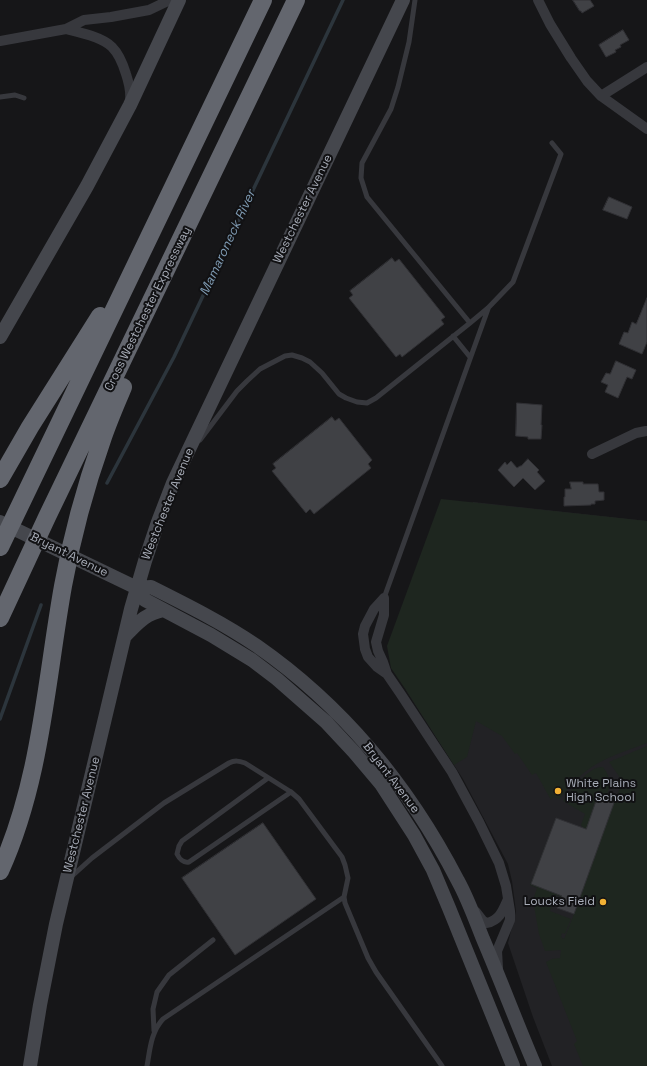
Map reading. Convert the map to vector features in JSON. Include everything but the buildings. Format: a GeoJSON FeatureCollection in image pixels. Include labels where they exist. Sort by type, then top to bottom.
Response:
{"type":"FeatureCollection","features":[{"type":"Feature","properties":{"kind":"highway"},"geometry":{"type":"LineString","coordinates":[[0,547],[263,0]]}},
{"type":"Feature","properties":{"kind":"highway","name":"Cross Westchester Expressway"},"geometry":{"type":"LineString","coordinates":[[0,618],[296,0]]}},
{"type":"Feature","properties":{"kind":"highway"},"geometry":{"type":"LineString","coordinates":[[0,479],[30,427],[144,248]]}},
{"type":"Feature","properties":{"kind":"highway"},"geometry":{"type":"LineString","coordinates":[[0,871],[20,818],[35,758],[42,724],[63,588],[81,506],[102,440],[168,266]]}},
{"type":"Feature","properties":{"kind":"main road"},"geometry":{"type":"LineString","coordinates":[[0,337],[78,205],[130,105],[179,0]]}},
{"type":"Feature","properties":{"kind":"main road","name":"Westchester Avenue"},"geometry":{"type":"LineString","coordinates":[[30,1066],[45,977],[66,883],[126,636],[131,609],[158,522],[173,483],[403,0]]}},
{"type":"Feature","properties":{"kind":"main road","name":"Bryant Avenue"},"geometry":{"type":"LineString","coordinates":[[0,522],[137,588],[151,587],[229,628],[286,668],[313,691],[351,728],[373,751],[402,789],[439,846],[468,902],[535,1066]]}},
{"type":"Feature","properties":{"kind":"main road","name":"Bryant Avenue"},"geometry":{"type":"LineString","coordinates":[[137,588],[145,600],[228,644],[277,679],[326,722],[354,752],[380,784],[414,835],[433,870],[512,1066]]}},
{"type":"Feature","properties":{"kind":"main road"},"geometry":{"type":"LineString","coordinates":[[126,636],[142,619],[164,610]]}},
{"type":"Feature","properties":{"kind":"street"},"geometry":{"type":"LineString","coordinates":[[0,41],[66,29],[84,20],[149,10],[170,0]]}},
{"type":"Feature","properties":{"kind":"street"},"geometry":{"type":"LineString","coordinates":[[538,0],[550,24],[571,58],[588,81],[601,96],[647,129]]}},
{"type":"Feature","properties":{"kind":"street"},"geometry":{"type":"LineString","coordinates":[[66,29],[101,40],[111,46],[121,61],[129,84],[130,105]]}},
{"type":"Feature","properties":{"kind":"street"},"geometry":{"type":"LineString","coordinates":[[601,96],[647,67]]}},
{"type":"Feature","properties":{"kind":"street"},"geometry":{"type":"LineString","coordinates":[[592,454],[636,433],[647,430]]}},
{"type":"Feature","properties":{"kind":"street"},"geometry":{"type":"LineString","coordinates":[[384,598],[374,609],[365,626],[365,649],[368,657],[386,674],[400,693],[452,772],[500,863],[506,886],[510,920],[497,951],[498,973]]}},
{"type":"Feature","properties":{"kind":"street"},"geometry":{"type":"LineString","coordinates":[[384,598],[384,615],[376,642],[386,674]]}},
{"type":"Feature","properties":{"kind":"street"},"geometry":{"type":"LineString","coordinates":[[468,902],[483,921],[487,923],[501,915],[508,899]]}},
{"type":"Feature","properties":{"kind":"lane"},"geometry":{"type":"LineString","coordinates":[[415,0],[409,42],[398,87],[391,109],[362,163],[361,178],[367,197],[470,323]]}},
{"type":"Feature","properties":{"kind":"lane"},"geometry":{"type":"LineString","coordinates":[[0,97],[15,95],[24,98]]}},
{"type":"Feature","properties":{"kind":"lane"},"geometry":{"type":"LineString","coordinates":[[182,464],[237,391],[260,369],[272,362],[285,356],[292,355],[302,358],[316,367],[339,394],[357,402],[367,403],[376,398],[488,308],[513,282],[561,154],[552,144]]}},
{"type":"Feature","properties":{"kind":"lane"},"geometry":{"type":"LineString","coordinates":[[384,598],[488,308]]}},
{"type":"Feature","properties":{"kind":"lane"},"geometry":{"type":"LineString","coordinates":[[453,336],[470,357]]}},
{"type":"Feature","properties":{"kind":"lane"},"geometry":{"type":"LineString","coordinates":[[66,883],[82,866],[164,803],[229,763],[234,761],[245,763],[291,792],[299,799],[342,857],[348,878],[344,897],[371,962],[442,1066]]}},
{"type":"Feature","properties":{"kind":"lane"},"geometry":{"type":"LineString","coordinates":[[268,778],[182,841],[177,854],[182,861],[189,862],[291,792]]}},
{"type":"Feature","properties":{"kind":"lane"},"geometry":{"type":"LineString","coordinates":[[154,1032],[163,1019],[344,897]]}},
{"type":"Feature","properties":{"kind":"lane"},"geometry":{"type":"LineString","coordinates":[[147,1066],[154,1032],[153,1009],[156,992],[169,976],[213,940]]}},
{"type":"Feature","properties":{"kind":"shaded area"},"geometry":{"type":"Polygon","coordinates":[[[441,499],[647,521],[647,743],[614,755],[592,767],[578,778],[559,799],[553,797],[551,800],[536,773],[532,775],[517,753],[515,754],[502,736],[476,721],[467,757],[454,765],[391,668],[387,646],[441,499]]]}},
{"type":"Feature","properties":{"kind":"shaded area","name":"White Plains High School"},"geometry":{"type":"Polygon","coordinates":[[[473,502],[647,521],[647,1066],[552,1066],[533,1017],[508,943],[516,911],[508,864],[463,779],[406,690],[473,502]]]}},
{"type":"Feature","properties":{"kind":"shaded area","name":"Loucks Field"},"geometry":{"type":"Polygon","coordinates":[[[647,746],[647,1066],[583,1066],[574,1044],[577,1041],[546,962],[552,959],[560,958],[561,950],[545,951],[539,934],[533,900],[537,888],[530,885],[555,820],[583,831],[585,830],[581,825],[585,814],[563,801],[580,780],[592,770],[603,767],[609,779],[606,799],[614,803],[623,782],[609,762],[647,746]],[[556,895],[550,911],[571,919],[565,934],[562,933],[561,937],[564,939],[574,914],[557,908],[561,897],[556,895]]]}},
{"type":"Feature","properties":{"kind":"waterway","name":"Mamaroneck River"},"geometry":{"type":"LineString","coordinates":[[107,483],[174,357],[343,0]]}},
{"type":"Feature","properties":{"kind":"waterway","name":"Mamaroneck River"},"geometry":{"type":"LineString","coordinates":[[0,719],[41,605]]}},
{"type":"Feature","properties":{"kind":"place","name":"White Plains High School"},"geometry":{"type":"Point","coordinates":[558,791]}},
{"type":"Feature","properties":{"kind":"place","name":"Loucks Field"},"geometry":{"type":"Point","coordinates":[603,902]}}]}
